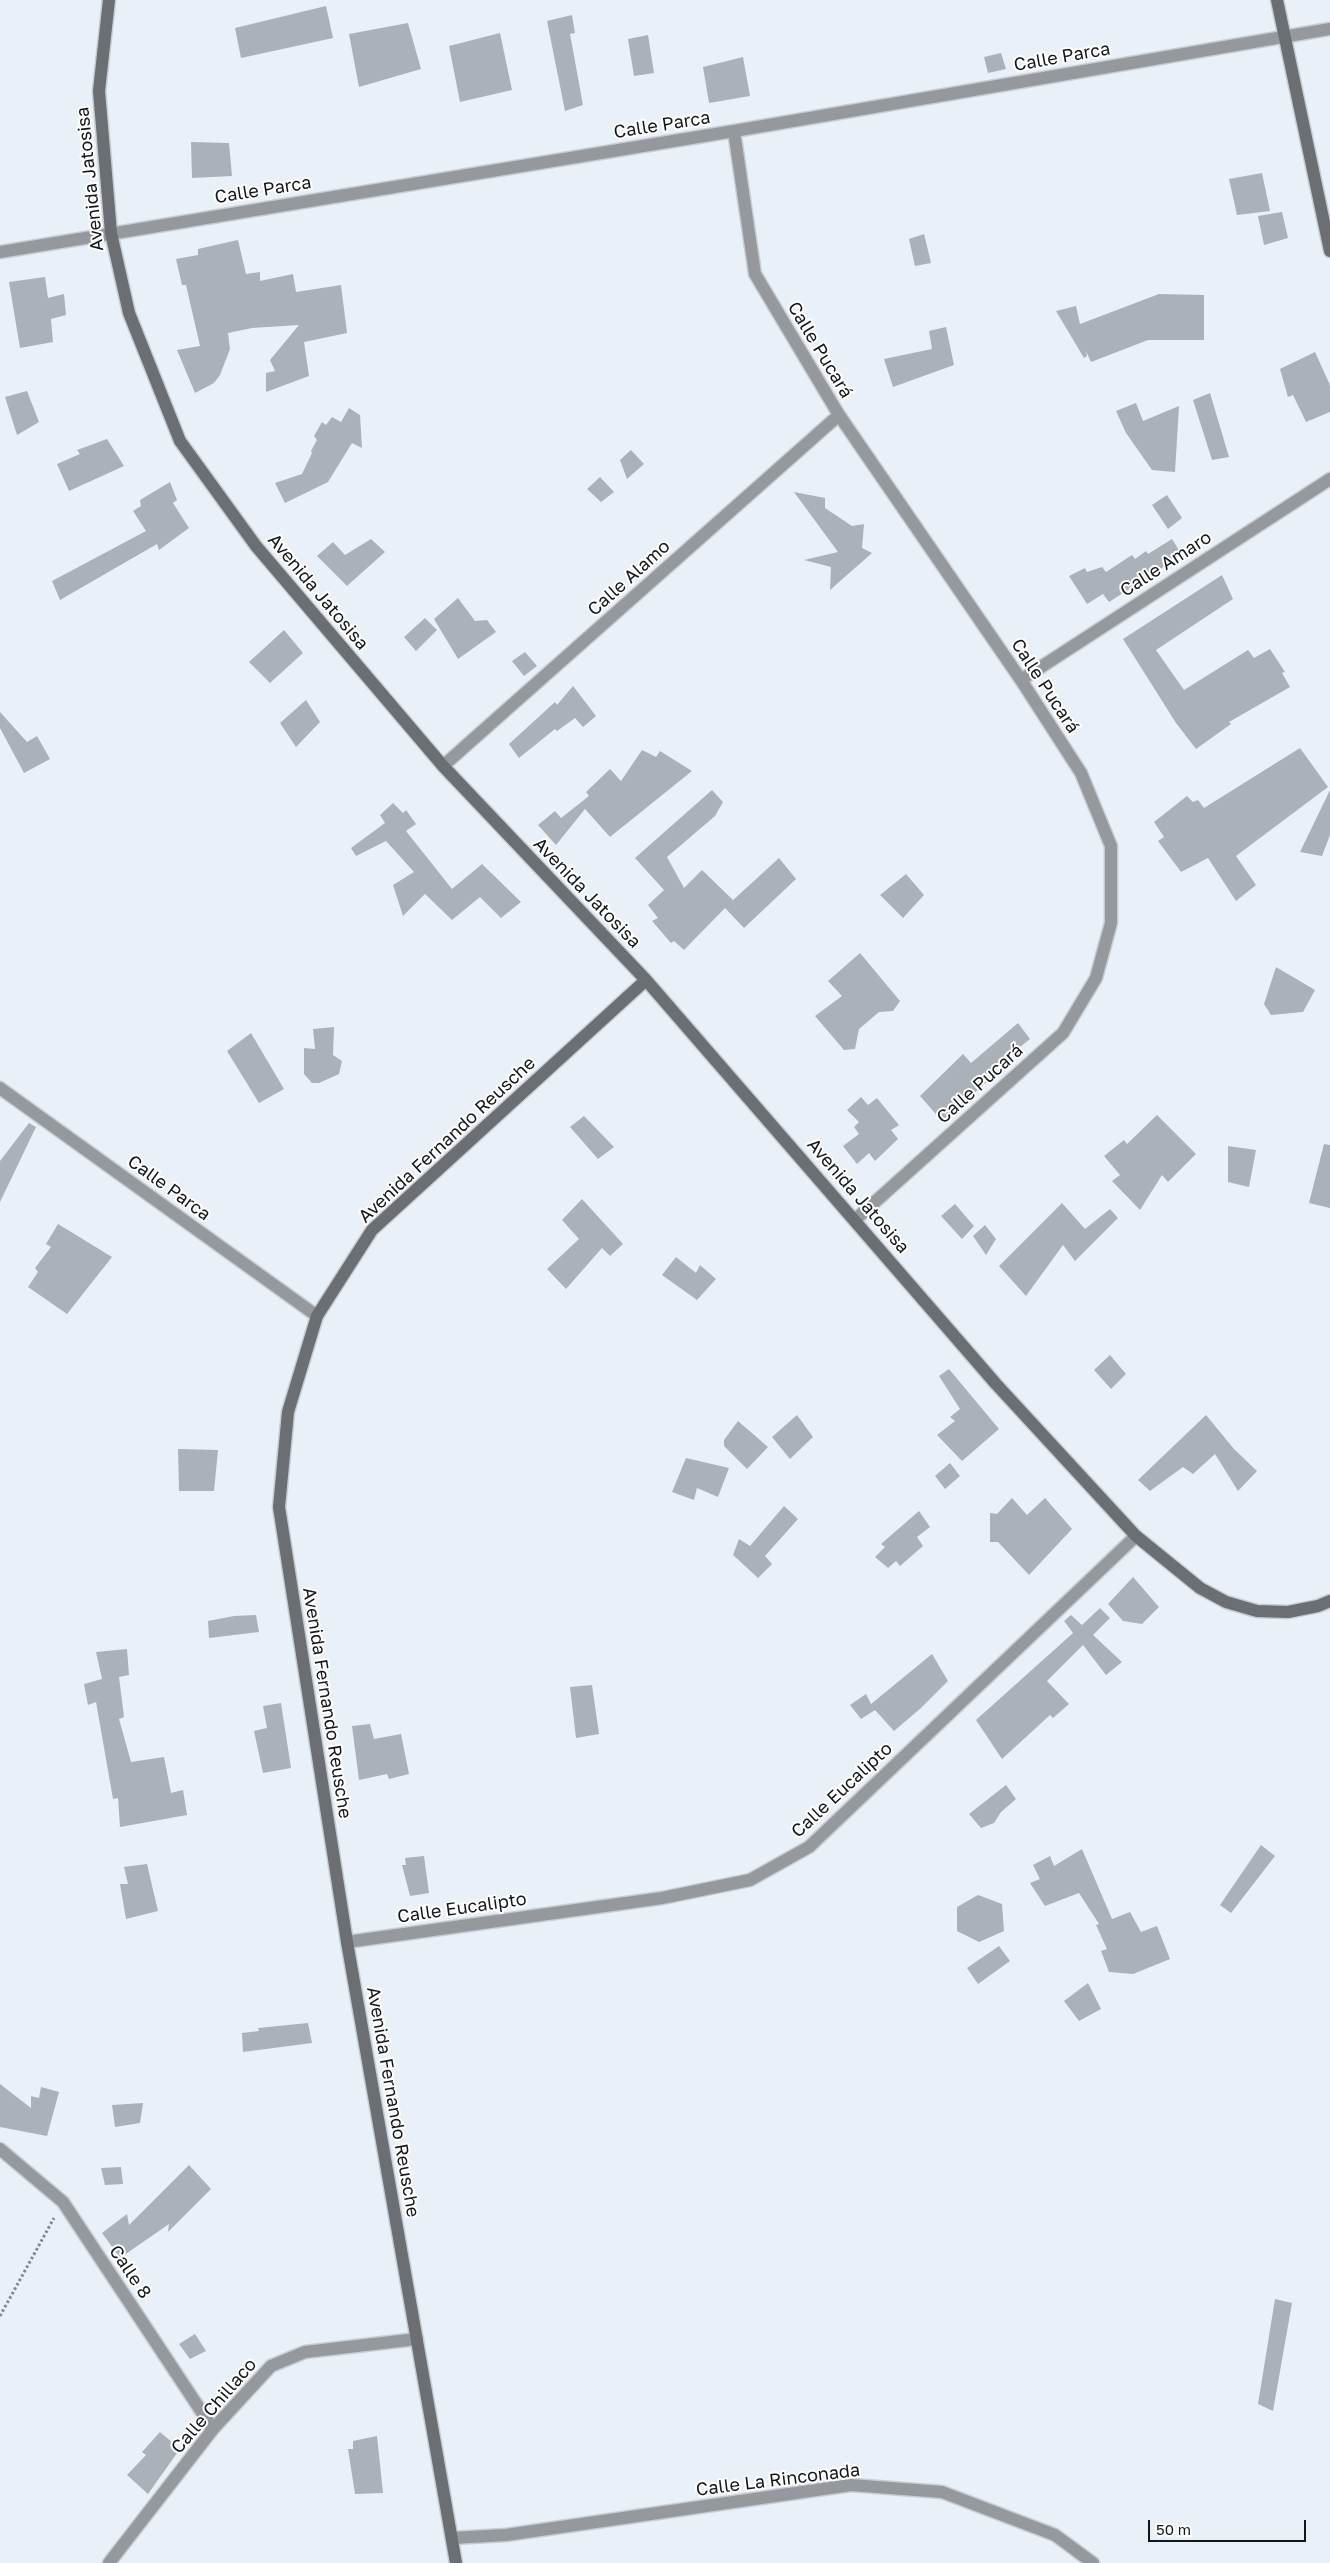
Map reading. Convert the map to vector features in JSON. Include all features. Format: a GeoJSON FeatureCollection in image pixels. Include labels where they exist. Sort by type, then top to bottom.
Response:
{"type":"FeatureCollection","features":[{"type":"Feature","properties":{"kind":"street","name":"Avenida Jatosisa"},"geometry":{"type":"LineString","coordinates":[[110,0],[99,91],[111,232],[129,313],[180,441],[256,546],[443,766],[646,980],[856,1219],[996,1384],[1136,1536],[1200,1588],[1226,1602],[1257,1611],[1288,1612],[1330,1601]]}},
{"type":"Feature","properties":{"kind":"street"},"geometry":{"type":"LineString","coordinates":[[1277,0],[1330,251]]}},
{"type":"Feature","properties":{"kind":"street","name":"Calle Parca"},"geometry":{"type":"LineString","coordinates":[[0,252],[111,232],[734,131],[1330,29]]}},
{"type":"Feature","properties":{"kind":"street","name":"Calle Pucará"},"geometry":{"type":"LineString","coordinates":[[734,131],[755,274],[838,415],[1021,680],[1081,773],[1111,846],[1111,923],[1096,978],[1063,1032],[856,1219]]}},
{"type":"Feature","properties":{"kind":"street","name":"Calle Alamo"},"geometry":{"type":"LineString","coordinates":[[443,766],[838,415]]}},
{"type":"Feature","properties":{"kind":"street","name":"Calle Amaro"},"geometry":{"type":"LineString","coordinates":[[1021,680],[1330,479]]}},
{"type":"Feature","properties":{"kind":"street","name":"Avenida Fernando Reusche"},"geometry":{"type":"LineString","coordinates":[[456,2563],[347,1942],[279,1507],[288,1412],[316,1316],[372,1230],[646,980]]}},
{"type":"Feature","properties":{"kind":"street","name":"Calle Parca"},"geometry":{"type":"LineString","coordinates":[[0,1088],[316,1316]]}},
{"type":"Feature","properties":{"kind":"street","name":"Calle Eucalipto"},"geometry":{"type":"LineString","coordinates":[[347,1942],[662,1898],[750,1880],[809,1848],[1136,1536]]}},
{"type":"Feature","properties":{"kind":"street","name":"Calle 8"},"geometry":{"type":"LineString","coordinates":[[0,2149],[63,2202],[213,2429]]}},
{"type":"Feature","properties":{"kind":"street","name":"Calle Chillaco"},"geometry":{"type":"LineString","coordinates":[[109,2563],[213,2429],[271,2366],[304,2352],[417,2340]]}},
{"type":"Feature","properties":{"kind":"street","name":"Calle La Rinconada"},"geometry":{"type":"LineString","coordinates":[[452,2538],[506,2535],[851,2485],[942,2492],[1055,2535],[1093,2563]]}},
{"type":"Feature","properties":{"kind":"path"},"geometry":{"type":"LineString","coordinates":[[0,2316],[63,2202]]}},
{"type":"Feature","properties":{"kind":"building"},"geometry":{"type":"Polygon","coordinates":[[[326,6],[333,38],[241,58],[235,28],[326,6]]]}},
{"type":"Feature","properties":{"kind":"building"},"geometry":{"type":"Polygon","coordinates":[[[572,15],[575,33],[570,34],[583,105],[565,111],[547,21],[572,15]]]}},
{"type":"Feature","properties":{"kind":"building"},"geometry":{"type":"Polygon","coordinates":[[[408,23],[421,69],[359,87],[349,34],[408,23]]]}},
{"type":"Feature","properties":{"kind":"building"},"geometry":{"type":"Polygon","coordinates":[[[500,33],[512,90],[460,102],[449,46],[500,33]]]}},
{"type":"Feature","properties":{"kind":"building"},"geometry":{"type":"Polygon","coordinates":[[[648,35],[654,73],[634,76],[628,39],[648,35]]]}},
{"type":"Feature","properties":{"kind":"building"},"geometry":{"type":"Polygon","coordinates":[[[1001,53],[1006,69],[988,73],[984,57],[1001,53]]]}},
{"type":"Feature","properties":{"kind":"building"},"geometry":{"type":"Polygon","coordinates":[[[743,57],[750,96],[709,103],[703,67],[743,57]]]}},
{"type":"Feature","properties":{"kind":"building"},"geometry":{"type":"Polygon","coordinates":[[[191,142],[229,143],[232,176],[192,178],[191,142]]]}},
{"type":"Feature","properties":{"kind":"building"},"geometry":{"type":"Polygon","coordinates":[[[1262,173],[1270,211],[1237,215],[1229,179],[1262,173]]]}},
{"type":"Feature","properties":{"kind":"building"},"geometry":{"type":"Polygon","coordinates":[[[1282,212],[1288,238],[1264,245],[1258,216],[1282,212]]]}},
{"type":"Feature","properties":{"kind":"building"},"geometry":{"type":"Polygon","coordinates":[[[924,234],[931,263],[915,266],[909,239],[924,234]]]}},
{"type":"Feature","properties":{"kind":"building"},"geometry":{"type":"Polygon","coordinates":[[[238,240],[246,274],[260,272],[260,281],[293,274],[296,292],[341,285],[347,333],[304,342],[309,376],[266,392],[266,373],[275,371],[270,360],[299,325],[252,328],[228,333],[230,349],[220,375],[214,383],[195,393],[177,350],[200,346],[186,285],[182,285],[176,259],[198,255],[198,249],[238,240]]]}},
{"type":"Feature","properties":{"kind":"building"},"geometry":{"type":"Polygon","coordinates":[[[45,277],[48,298],[64,294],[66,315],[51,319],[53,342],[20,348],[9,282],[45,277]]]}},
{"type":"Feature","properties":{"kind":"building"},"geometry":{"type":"Polygon","coordinates":[[[1159,294],[1204,295],[1204,340],[1148,340],[1091,362],[1086,351],[1087,356],[1084,358],[1056,311],[1076,306],[1080,324],[1159,294]]]}},
{"type":"Feature","properties":{"kind":"building"},"geometry":{"type":"Polygon","coordinates":[[[946,327],[954,365],[893,387],[884,359],[932,349],[929,331],[946,327]]]}},
{"type":"Feature","properties":{"kind":"building"},"geometry":{"type":"Polygon","coordinates":[[[1315,352],[1330,385],[1330,412],[1306,422],[1293,395],[1288,397],[1280,369],[1315,352]]]}},
{"type":"Feature","properties":{"kind":"building"},"geometry":{"type":"Polygon","coordinates":[[[27,391],[39,422],[17,435],[5,397],[27,391]]]}},
{"type":"Feature","properties":{"kind":"building"},"geometry":{"type":"Polygon","coordinates":[[[1210,393],[1229,457],[1212,460],[1193,400],[1210,393]]]}},
{"type":"Feature","properties":{"kind":"building"},"geometry":{"type":"Polygon","coordinates":[[[1136,403],[1143,421],[1179,406],[1175,472],[1152,470],[1126,433],[1116,411],[1136,403]]]}},
{"type":"Feature","properties":{"kind":"building"},"geometry":{"type":"Polygon","coordinates":[[[349,408],[360,415],[362,448],[352,443],[328,482],[285,503],[275,483],[302,474],[317,440],[314,436],[322,422],[326,425],[332,417],[341,422],[349,408]]]}},
{"type":"Feature","properties":{"kind":"building"},"geometry":{"type":"Polygon","coordinates":[[[107,439],[124,466],[69,491],[57,464],[80,454],[77,450],[107,439]]]}},
{"type":"Feature","properties":{"kind":"building"},"geometry":{"type":"Polygon","coordinates":[[[631,450],[644,464],[627,479],[620,460],[631,450]]]}},
{"type":"Feature","properties":{"kind":"building"},"geometry":{"type":"Polygon","coordinates":[[[600,477],[614,492],[601,502],[587,489],[600,477]]]}},
{"type":"Feature","properties":{"kind":"building"},"geometry":{"type":"Polygon","coordinates":[[[170,482],[177,500],[173,503],[189,528],[159,550],[157,544],[60,600],[52,581],[146,531],[133,511],[141,506],[140,500],[170,482]]]}},
{"type":"Feature","properties":{"kind":"building"},"geometry":{"type":"Polygon","coordinates":[[[794,492],[825,498],[825,508],[852,526],[864,524],[862,548],[872,553],[830,590],[831,567],[804,560],[838,552],[794,492]]]}},
{"type":"Feature","properties":{"kind":"building"},"geometry":{"type":"Polygon","coordinates":[[[1167,495],[1182,518],[1168,529],[1152,505],[1167,495]]]}},
{"type":"Feature","properties":{"kind":"building"},"geometry":{"type":"Polygon","coordinates":[[[371,539],[385,552],[347,586],[317,556],[333,542],[345,555],[371,539]]]}},
{"type":"Feature","properties":{"kind":"building"},"geometry":{"type":"Polygon","coordinates":[[[1172,539],[1182,555],[1109,602],[1103,594],[1087,604],[1069,576],[1085,568],[1087,572],[1102,567],[1106,572],[1132,555],[1135,559],[1146,551],[1148,554],[1172,539]]]}},
{"type":"Feature","properties":{"kind":"building"},"geometry":{"type":"Polygon","coordinates":[[[1222,575],[1233,599],[1156,650],[1184,690],[1248,650],[1254,658],[1270,649],[1285,672],[1282,673],[1290,687],[1229,722],[1231,724],[1196,749],[1176,723],[1123,639],[1222,575]]]}},
{"type":"Feature","properties":{"kind":"building"},"geometry":{"type":"Polygon","coordinates":[[[458,598],[475,621],[487,620],[496,632],[458,659],[434,619],[458,598]]]}},
{"type":"Feature","properties":{"kind":"building"},"geometry":{"type":"Polygon","coordinates":[[[425,618],[437,630],[416,651],[404,637],[425,618]]]}},
{"type":"Feature","properties":{"kind":"building"},"geometry":{"type":"Polygon","coordinates":[[[284,630],[303,653],[270,683],[249,662],[284,630]]]}},
{"type":"Feature","properties":{"kind":"building"},"geometry":{"type":"Polygon","coordinates":[[[525,652],[537,666],[524,676],[512,661],[525,652]]]}},
{"type":"Feature","properties":{"kind":"building"},"geometry":{"type":"Polygon","coordinates":[[[573,686],[596,716],[583,727],[575,718],[557,731],[555,729],[519,758],[509,744],[555,702],[557,705],[573,686]]]}},
{"type":"Feature","properties":{"kind":"building"},"geometry":{"type":"Polygon","coordinates":[[[306,700],[320,722],[296,747],[280,723],[306,700]]]}},
{"type":"Feature","properties":{"kind":"building"},"geometry":{"type":"Polygon","coordinates":[[[0,712],[27,742],[37,736],[50,759],[24,773],[0,728],[0,712]]]}},
{"type":"Feature","properties":{"kind":"building"},"geometry":{"type":"Polygon","coordinates":[[[1300,748],[1328,787],[1236,856],[1256,885],[1236,901],[1208,858],[1181,872],[1158,841],[1164,837],[1154,822],[1187,796],[1193,802],[1198,800],[1204,808],[1300,748]]]}},
{"type":"Feature","properties":{"kind":"building"},"geometry":{"type":"Polygon","coordinates":[[[642,750],[656,757],[660,751],[692,771],[610,837],[585,809],[556,845],[538,825],[555,811],[561,818],[589,796],[586,792],[610,769],[621,781],[642,750]]]}},
{"type":"Feature","properties":{"kind":"building"},"geometry":{"type":"Polygon","coordinates":[[[712,790],[723,802],[715,816],[667,857],[684,888],[702,870],[733,900],[731,902],[779,858],[796,879],[744,928],[725,908],[684,950],[674,941],[671,943],[652,921],[658,918],[648,905],[664,890],[635,858],[712,790]]]}},
{"type":"Feature","properties":{"kind":"building"},"geometry":{"type":"Polygon","coordinates":[[[1330,790],[1330,835],[1322,856],[1300,852],[1330,790]]]}},
{"type":"Feature","properties":{"kind":"building"},"geometry":{"type":"Polygon","coordinates":[[[393,803],[403,813],[406,810],[416,824],[406,831],[452,889],[482,864],[521,902],[501,918],[480,897],[452,920],[425,894],[403,916],[393,885],[414,872],[386,841],[356,856],[351,848],[385,823],[380,815],[393,803]]]}},
{"type":"Feature","properties":{"kind":"building"},"geometry":{"type":"Polygon","coordinates":[[[906,874],[924,895],[903,918],[880,895],[906,874]]]}},
{"type":"Feature","properties":{"kind":"building"},"geometry":{"type":"Polygon","coordinates":[[[860,953],[900,1001],[893,1011],[879,1012],[859,1029],[855,1049],[844,1050],[815,1016],[842,996],[828,981],[860,953]]]}},
{"type":"Feature","properties":{"kind":"building"},"geometry":{"type":"Polygon","coordinates":[[[1276,967],[1315,990],[1303,1012],[1271,1015],[1264,1004],[1276,967]]]}},
{"type":"Feature","properties":{"kind":"building"},"geometry":{"type":"Polygon","coordinates":[[[1018,1023],[1030,1039],[983,1077],[988,1081],[942,1121],[920,1096],[963,1054],[971,1063],[1018,1023]]]}},
{"type":"Feature","properties":{"kind":"building"},"geometry":{"type":"Polygon","coordinates":[[[334,1027],[333,1055],[342,1061],[339,1074],[319,1083],[312,1083],[304,1074],[304,1048],[315,1049],[313,1029],[334,1027]]]}},
{"type":"Feature","properties":{"kind":"building"},"geometry":{"type":"Polygon","coordinates":[[[251,1033],[284,1089],[259,1103],[227,1051],[251,1033]]]}},
{"type":"Feature","properties":{"kind":"building"},"geometry":{"type":"Polygon","coordinates":[[[861,1097],[868,1105],[877,1098],[899,1125],[891,1130],[898,1139],[875,1161],[869,1153],[857,1164],[843,1146],[859,1134],[854,1127],[859,1122],[847,1110],[861,1097]]]}},
{"type":"Feature","properties":{"kind":"building"},"geometry":{"type":"Polygon","coordinates":[[[1157,1115],[1196,1154],[1168,1182],[1162,1175],[1140,1210],[1112,1181],[1120,1175],[1104,1156],[1124,1140],[1127,1144],[1157,1115]]]}},
{"type":"Feature","properties":{"kind":"building"},"geometry":{"type":"Polygon","coordinates":[[[584,1116],[614,1147],[598,1159],[570,1127],[584,1116]]]}},
{"type":"Feature","properties":{"kind":"building"},"geometry":{"type":"Polygon","coordinates":[[[29,1123],[36,1127],[0,1202],[0,1161],[29,1123]]]}},
{"type":"Feature","properties":{"kind":"building"},"geometry":{"type":"Polygon","coordinates":[[[1324,1144],[1330,1145],[1330,1208],[1309,1203],[1324,1144]]]}},
{"type":"Feature","properties":{"kind":"building"},"geometry":{"type":"Polygon","coordinates":[[[1228,1146],[1256,1150],[1249,1187],[1228,1182],[1228,1146]]]}},
{"type":"Feature","properties":{"kind":"building"},"geometry":{"type":"Polygon","coordinates":[[[582,1199],[623,1244],[610,1256],[602,1248],[566,1289],[547,1269],[579,1239],[562,1220],[582,1199]]]}},
{"type":"Feature","properties":{"kind":"building"},"geometry":{"type":"Polygon","coordinates":[[[1062,1203],[1085,1229],[1110,1209],[1118,1218],[1075,1261],[1063,1245],[1026,1296],[999,1266],[1062,1203]]]}},
{"type":"Feature","properties":{"kind":"building"},"geometry":{"type":"Polygon","coordinates":[[[955,1204],[974,1226],[962,1239],[941,1216],[955,1204]]]}},
{"type":"Feature","properties":{"kind":"building"},"geometry":{"type":"Polygon","coordinates":[[[58,1224],[112,1257],[67,1314],[28,1287],[38,1272],[35,1268],[51,1247],[46,1244],[58,1224]]]}},
{"type":"Feature","properties":{"kind":"building"},"geometry":{"type":"Polygon","coordinates":[[[985,1225],[996,1239],[986,1255],[973,1236],[985,1225]]]}},
{"type":"Feature","properties":{"kind":"building"},"geometry":{"type":"Polygon","coordinates":[[[676,1257],[696,1273],[700,1265],[716,1279],[697,1300],[662,1275],[676,1257]]]}},
{"type":"Feature","properties":{"kind":"building"},"geometry":{"type":"Polygon","coordinates":[[[1110,1355],[1126,1374],[1111,1389],[1094,1370],[1110,1355]]]}},
{"type":"Feature","properties":{"kind":"building"},"geometry":{"type":"Polygon","coordinates":[[[949,1369],[999,1429],[962,1461],[937,1435],[955,1421],[950,1417],[960,1409],[939,1376],[949,1369]]]}},
{"type":"Feature","properties":{"kind":"building"},"geometry":{"type":"Polygon","coordinates":[[[797,1415],[813,1437],[790,1459],[772,1437],[797,1415]]]}},
{"type":"Feature","properties":{"kind":"building"},"geometry":{"type":"Polygon","coordinates":[[[1206,1415],[1234,1449],[1257,1471],[1238,1491],[1215,1454],[1193,1474],[1183,1467],[1150,1491],[1138,1480],[1206,1415]]]}},
{"type":"Feature","properties":{"kind":"building"},"geometry":{"type":"Polygon","coordinates":[[[738,1421],[768,1447],[747,1469],[724,1446],[724,1440],[738,1421]]]}},
{"type":"Feature","properties":{"kind":"building"},"geometry":{"type":"Polygon","coordinates":[[[178,1449],[218,1450],[214,1491],[179,1491],[178,1449]]]}},
{"type":"Feature","properties":{"kind":"building"},"geometry":{"type":"Polygon","coordinates":[[[686,1458],[729,1468],[718,1497],[697,1488],[694,1500],[672,1492],[686,1458]]]}},
{"type":"Feature","properties":{"kind":"building"},"geometry":{"type":"Polygon","coordinates":[[[950,1463],[960,1476],[945,1489],[935,1476],[950,1463]]]}},
{"type":"Feature","properties":{"kind":"building"},"geometry":{"type":"Polygon","coordinates":[[[1012,1498],[1027,1515],[1045,1498],[1072,1529],[1029,1575],[998,1542],[990,1542],[990,1513],[997,1514],[1012,1498]]]}},
{"type":"Feature","properties":{"kind":"building"},"geometry":{"type":"Polygon","coordinates":[[[784,1506],[798,1519],[765,1556],[772,1564],[758,1578],[733,1555],[739,1539],[750,1546],[784,1506]]]}},
{"type":"Feature","properties":{"kind":"building"},"geometry":{"type":"Polygon","coordinates":[[[919,1511],[930,1527],[917,1537],[923,1546],[900,1566],[896,1561],[888,1568],[875,1557],[885,1547],[881,1544],[919,1511]]]}},
{"type":"Feature","properties":{"kind":"building"},"geometry":{"type":"Polygon","coordinates":[[[1133,1577],[1159,1607],[1142,1624],[1123,1621],[1108,1604],[1133,1577]]]}},
{"type":"Feature","properties":{"kind":"building"},"geometry":{"type":"Polygon","coordinates":[[[1100,1608],[1110,1618],[1093,1635],[1122,1662],[1106,1675],[1083,1645],[1047,1681],[1069,1704],[1053,1718],[1050,1715],[1002,1759],[976,1720],[1073,1633],[1064,1621],[1071,1615],[1082,1625],[1100,1608]]]}},
{"type":"Feature","properties":{"kind":"building"},"geometry":{"type":"Polygon","coordinates":[[[256,1615],[259,1632],[209,1638],[208,1621],[234,1616],[256,1615]]]}},
{"type":"Feature","properties":{"kind":"building"},"geometry":{"type":"Polygon","coordinates":[[[127,1649],[129,1675],[119,1677],[124,1717],[119,1719],[131,1762],[164,1757],[171,1793],[183,1790],[187,1815],[120,1827],[118,1798],[113,1799],[96,1702],[88,1705],[84,1684],[102,1679],[96,1652],[127,1649]]]}},
{"type":"Feature","properties":{"kind":"building"},"geometry":{"type":"Polygon","coordinates":[[[932,1654],[948,1681],[894,1731],[875,1710],[861,1719],[850,1705],[866,1694],[871,1704],[932,1654]]]}},
{"type":"Feature","properties":{"kind":"building"},"geometry":{"type":"Polygon","coordinates":[[[592,1685],[599,1734],[576,1738],[570,1687],[592,1685]]]}},
{"type":"Feature","properties":{"kind":"building"},"geometry":{"type":"Polygon","coordinates":[[[281,1703],[291,1768],[263,1773],[254,1731],[267,1728],[263,1706],[281,1703]]]}},
{"type":"Feature","properties":{"kind":"building"},"geometry":{"type":"Polygon","coordinates":[[[370,1724],[374,1739],[401,1734],[409,1774],[389,1779],[387,1774],[359,1780],[352,1726],[370,1724]]]}},
{"type":"Feature","properties":{"kind":"building"},"geometry":{"type":"Polygon","coordinates":[[[1006,1785],[1016,1799],[1001,1812],[994,1823],[981,1828],[969,1814],[1006,1785]]]}},
{"type":"Feature","properties":{"kind":"building"},"geometry":{"type":"Polygon","coordinates":[[[1261,1845],[1275,1856],[1231,1913],[1220,1905],[1261,1845]]]}},
{"type":"Feature","properties":{"kind":"building"},"geometry":{"type":"Polygon","coordinates":[[[1082,1849],[1112,1919],[1130,1912],[1141,1932],[1157,1926],[1170,1959],[1133,1974],[1109,1972],[1101,1951],[1107,1949],[1096,1925],[1099,1924],[1079,1893],[1045,1906],[1030,1883],[1040,1879],[1033,1865],[1050,1856],[1054,1866],[1082,1849]]]}},
{"type":"Feature","properties":{"kind":"building"},"geometry":{"type":"Polygon","coordinates":[[[424,1856],[429,1893],[410,1896],[402,1865],[406,1865],[405,1858],[424,1856]]]}},
{"type":"Feature","properties":{"kind":"building"},"geometry":{"type":"Polygon","coordinates":[[[147,1864],[158,1911],[126,1919],[120,1884],[128,1884],[124,1867],[147,1864]]]}},
{"type":"Feature","properties":{"kind":"building"},"geometry":{"type":"Polygon","coordinates":[[[978,1895],[1002,1904],[1004,1931],[979,1942],[957,1931],[957,1907],[978,1895]]]}},
{"type":"Feature","properties":{"kind":"building"},"geometry":{"type":"Polygon","coordinates":[[[999,1946],[1010,1961],[978,1984],[967,1968],[999,1946]]]}},
{"type":"Feature","properties":{"kind":"building"},"geometry":{"type":"Polygon","coordinates":[[[1088,1983],[1101,2009],[1079,2021],[1064,2001],[1088,1983]]]}},
{"type":"Feature","properties":{"kind":"building"},"geometry":{"type":"Polygon","coordinates":[[[308,2023],[312,2043],[243,2052],[242,2033],[259,2031],[258,2028],[308,2023]]]}},
{"type":"Feature","properties":{"kind":"building"},"geometry":{"type":"Polygon","coordinates":[[[0,2084],[31,2108],[31,2096],[39,2098],[41,2087],[59,2092],[47,2136],[0,2127],[0,2084]]]}},
{"type":"Feature","properties":{"kind":"building"},"geometry":{"type":"Polygon","coordinates":[[[143,2103],[140,2123],[115,2127],[112,2105],[143,2103]]]}},
{"type":"Feature","properties":{"kind":"building"},"geometry":{"type":"Polygon","coordinates":[[[189,2165],[211,2189],[168,2232],[169,2224],[120,2258],[102,2233],[127,2214],[129,2225],[189,2165]]]}},
{"type":"Feature","properties":{"kind":"building"},"geometry":{"type":"Polygon","coordinates":[[[121,2167],[123,2184],[105,2185],[101,2168],[121,2167]]]}},
{"type":"Feature","properties":{"kind":"building"},"geometry":{"type":"Polygon","coordinates":[[[1275,2299],[1292,2303],[1273,2411],[1258,2404],[1275,2299]]]}},
{"type":"Feature","properties":{"kind":"building"},"geometry":{"type":"Polygon","coordinates":[[[195,2334],[206,2351],[190,2359],[179,2344],[195,2334]]]}},
{"type":"Feature","properties":{"kind":"building"},"geometry":{"type":"Polygon","coordinates":[[[160,2432],[180,2449],[148,2494],[127,2475],[146,2455],[142,2452],[160,2432]]]}},
{"type":"Feature","properties":{"kind":"building"},"geometry":{"type":"Polygon","coordinates":[[[377,2436],[383,2493],[355,2494],[348,2449],[353,2449],[353,2441],[377,2436]]]}}]}
